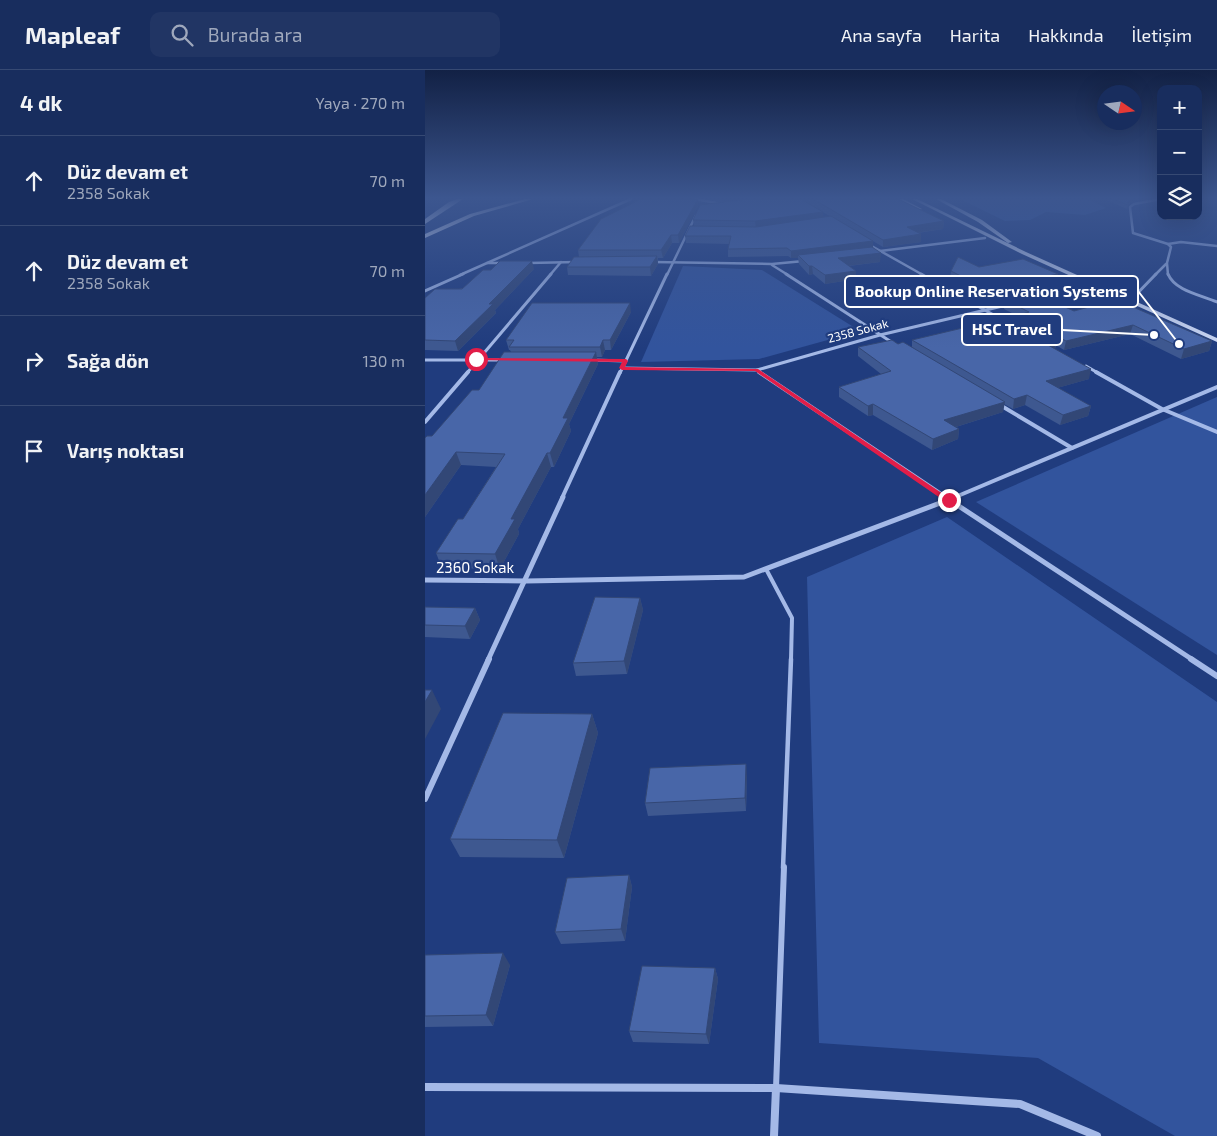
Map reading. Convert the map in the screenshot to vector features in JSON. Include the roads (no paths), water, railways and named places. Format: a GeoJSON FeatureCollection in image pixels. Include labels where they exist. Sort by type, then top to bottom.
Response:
{"type":"FeatureCollection","features":[{"type":"Feature","properties":{"kind":"street"},"geometry":{"type":"LineString","coordinates":[[425,291],[519,249]]}},
{"type":"Feature","properties":{"kind":"street"},"geometry":{"type":"LineString","coordinates":[[425,799],[622,368],[679,249]]}},
{"type":"Feature","properties":{"kind":"street"},"geometry":{"type":"LineString","coordinates":[[875,249],[1009,324]]}},
{"type":"Feature","properties":{"kind":"street"},"geometry":{"type":"LineString","coordinates":[[870,253],[904,249]]}},
{"type":"Feature","properties":{"kind":"street"},"geometry":{"type":"LineString","coordinates":[[1013,249],[1024,253]]}},
{"type":"Feature","properties":{"kind":"street"},"geometry":{"type":"LineString","coordinates":[[1015,249],[1217,340]]}},
{"type":"Feature","properties":{"kind":"street"},"geometry":{"type":"LineString","coordinates":[[1016,249],[1024,253]]}},
{"type":"Feature","properties":{"kind":"street"},"geometry":{"type":"LineString","coordinates":[[1018,249],[1024,253]]}},
{"type":"Feature","properties":{"kind":"street"},"geometry":{"type":"LineString","coordinates":[[1130,301],[1166,264],[1170,249]]}},
{"type":"Feature","properties":{"kind":"street"},"geometry":{"type":"LineString","coordinates":[[645,262],[772,264],[811,260]]}},
{"type":"Feature","properties":{"kind":"street"},"geometry":{"type":"LineString","coordinates":[[425,422],[476,359],[561,262]]}},
{"type":"Feature","properties":{"kind":"street"},"geometry":{"type":"LineString","coordinates":[[524,263],[580,262]]}},
{"type":"Feature","properties":{"kind":"street"},"geometry":{"type":"LineString","coordinates":[[487,263],[506,263]]}},
{"type":"Feature","properties":{"kind":"street"},"geometry":{"type":"LineString","coordinates":[[772,264],[897,345]]}},
{"type":"Feature","properties":{"kind":"street"},"geometry":{"type":"LineString","coordinates":[[1166,264],[1169,278],[1175,283],[1217,302]]}},
{"type":"Feature","properties":{"kind":"street"},"geometry":{"type":"LineString","coordinates":[[1031,300],[1097,287]]}},
{"type":"Feature","properties":{"kind":"street","name":"2358 Sokak"},"geometry":{"type":"LineString","coordinates":[[622,368],[757,370],[880,335],[983,309],[1012,304]]}},
{"type":"Feature","properties":{"kind":"street"},"geometry":{"type":"LineString","coordinates":[[425,360],[506,360]]}},
{"type":"Feature","properties":{"kind":"street"},"geometry":{"type":"LineString","coordinates":[[586,360],[626,361]]}},
{"type":"Feature","properties":{"kind":"street"},"geometry":{"type":"LineString","coordinates":[[1085,366],[1162,409],[1217,432]]}},
{"type":"Feature","properties":{"kind":"street"},"geometry":{"type":"LineString","coordinates":[[757,370],[949,500],[1217,676]]}},
{"type":"Feature","properties":{"kind":"street","name":"2360 Sokak"},"geometry":{"type":"LineString","coordinates":[[425,580],[526,581],[744,577],[949,500],[1217,387]]}},
{"type":"Feature","properties":{"kind":"street"},"geometry":{"type":"LineString","coordinates":[[997,404],[1072,448]]}},
{"type":"Feature","properties":{"kind":"street"},"geometry":{"type":"LineString","coordinates":[[425,1087],[776,1088],[1020,1104],[1097,1136]]}},
{"type":"Feature","properties":{"kind":"street"},"geometry":{"type":"LineString","coordinates":[[774,1136],[776,1088]]}},
{"type":"Feature","properties":{"kind":"lane"},"geometry":{"type":"LineString","coordinates":[[766,569],[792,618],[776,1088]]}},
{"type":"Feature","properties":{"kind":"place","name":"HSC Travel"},"geometry":{"type":"Point","coordinates":[1154,335]}},
{"type":"Feature","properties":{"kind":"place","name":"Bookup Online Reservation Systems"},"geometry":{"type":"Point","coordinates":[1179,344]}}]}
